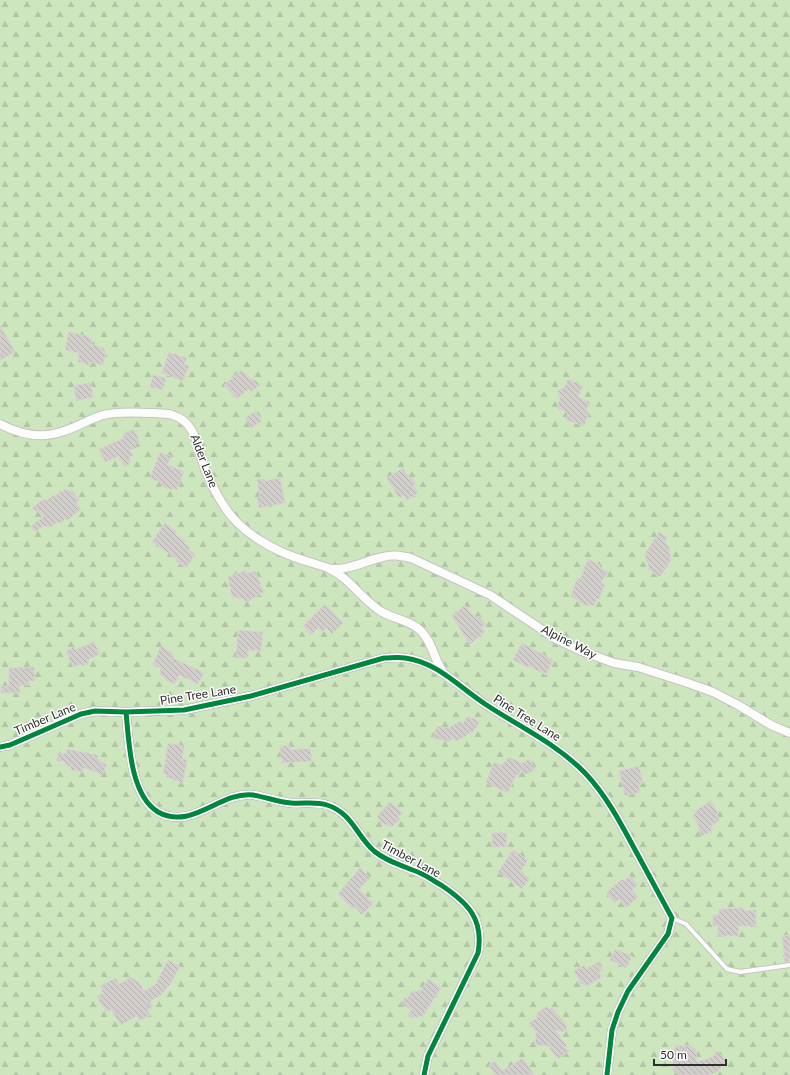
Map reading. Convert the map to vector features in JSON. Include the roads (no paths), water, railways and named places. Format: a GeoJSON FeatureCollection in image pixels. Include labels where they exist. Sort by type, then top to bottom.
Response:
{"type":"FeatureCollection","features":[{"type":"Feature","properties":{"kind":"street","name":"Alder Lane"},"geometry":{"type":"LineString","coordinates":[[0,424],[11,430],[25,434],[41,435],[62,432],[102,415],[123,412],[172,414],[181,418],[189,425],[194,433],[206,472],[219,498],[233,518],[264,543],[291,556],[328,569],[343,578],[381,611],[393,618],[410,623],[427,638],[444,672]]}},
{"type":"Feature","properties":{"kind":"street","name":"Alpine Way"},"geometry":{"type":"LineString","coordinates":[[328,569],[340,570],[384,556],[411,558],[490,595],[556,639],[579,650],[608,661],[638,667],[713,692],[771,725],[790,733]]}},
{"type":"Feature","properties":{"kind":"street","name":"Pine Tree Lane"},"geometry":{"type":"LineString","coordinates":[[126,712],[184,710],[251,696],[384,658],[404,658],[418,661],[444,672],[464,689],[486,704],[560,751],[584,772],[614,811],[672,918]]}},
{"type":"Feature","properties":{"kind":"street","name":"Timber Lane"},"geometry":{"type":"LineString","coordinates":[[0,747],[10,745],[81,714],[95,711],[126,712],[134,769],[141,794],[150,806],[160,812],[170,816],[186,817],[225,800],[243,795],[253,795],[291,803],[315,802],[327,805],[339,810],[352,822],[360,835],[374,850],[386,859],[421,874],[451,892],[469,907],[475,917],[479,929],[480,941],[478,953],[428,1056],[424,1075]]}},
{"type":"Feature","properties":{"kind":"street"},"geometry":{"type":"LineString","coordinates":[[607,1075],[612,1030],[618,1012],[628,991],[668,934],[672,918]]}},
{"type":"Feature","properties":{"kind":"lane"},"geometry":{"type":"LineString","coordinates":[[672,918],[686,924],[727,969],[740,972],[790,965]]}}]}
